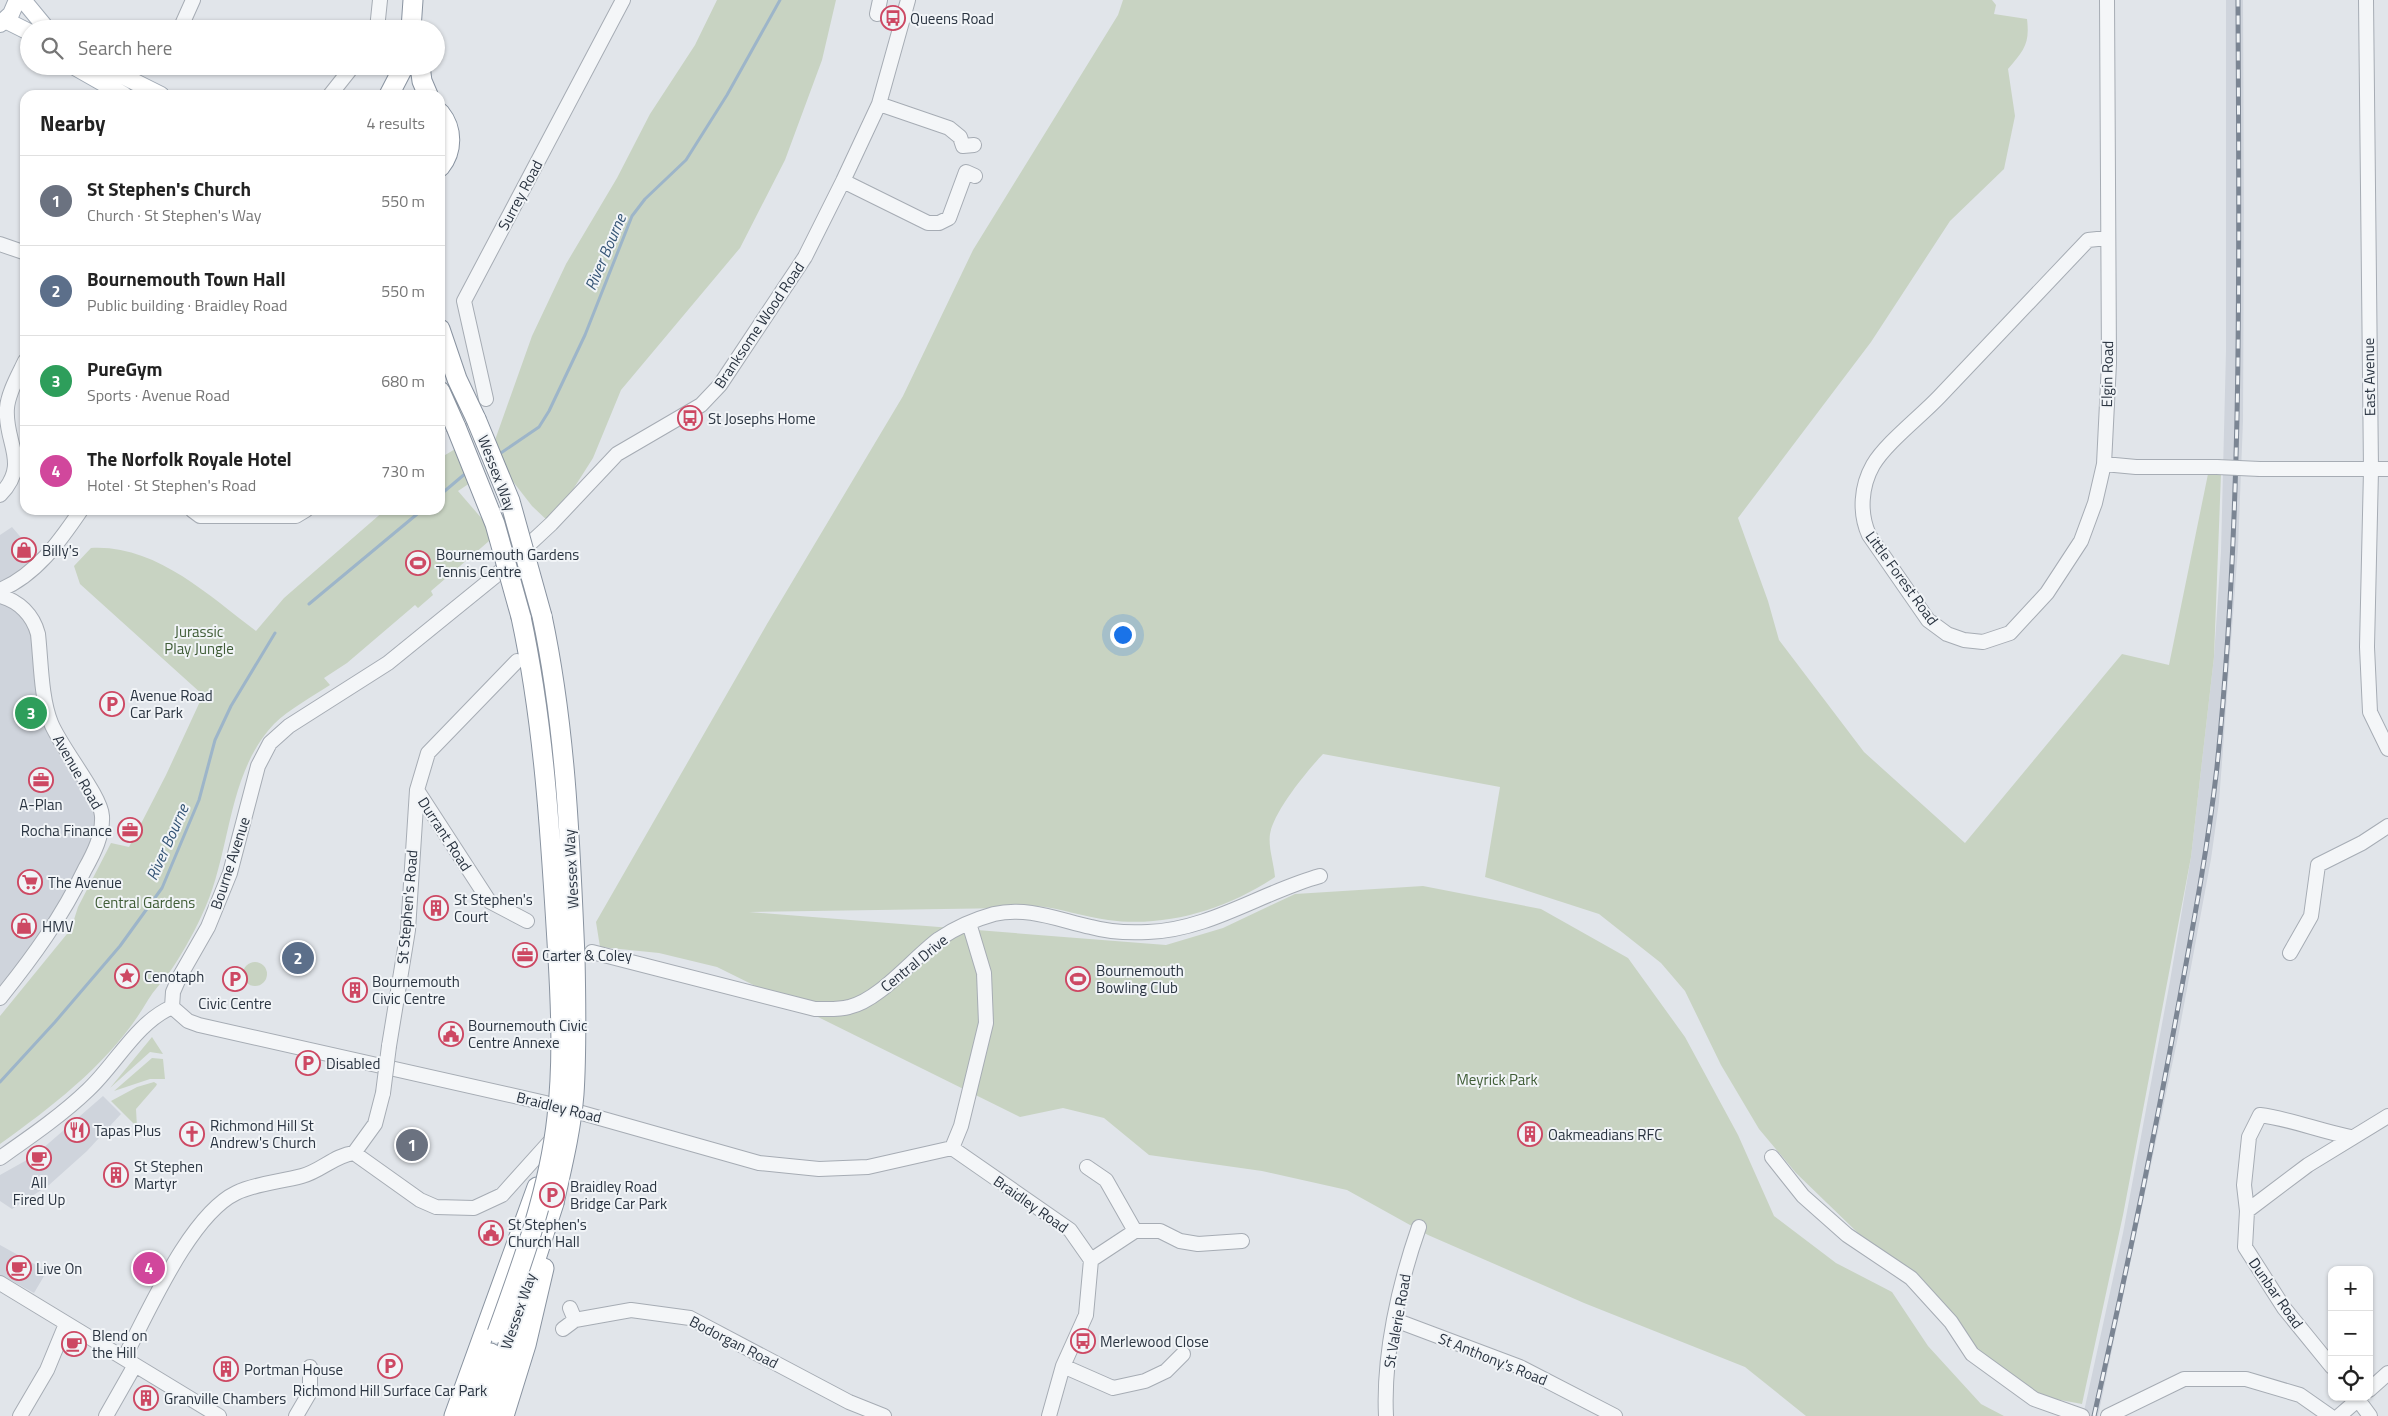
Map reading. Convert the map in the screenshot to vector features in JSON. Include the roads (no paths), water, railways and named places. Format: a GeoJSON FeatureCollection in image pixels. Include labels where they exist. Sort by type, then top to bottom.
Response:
{"type":"FeatureCollection","features":[{"type":"Feature","properties":{"kind":"highway"},"geometry":{"type":"LineString","coordinates":[[412,20],[413,0]]}},
{"type":"Feature","properties":{"kind":"highway"},"geometry":{"type":"LineString","coordinates":[[418,0],[419,20]]}},
{"type":"Feature","properties":{"kind":"highway"},"geometry":{"type":"LineString","coordinates":[[392,90],[400,75]]}},
{"type":"Feature","properties":{"kind":"highway"},"geometry":{"type":"LineString","coordinates":[[421,75],[426,90]]}},
{"type":"Feature","properties":{"kind":"highway"},"geometry":{"type":"LineString","coordinates":[[445,122],[450,140],[445,158]]}},
{"type":"Feature","properties":{"kind":"highway","name":"Wessex Way"},"geometry":{"type":"LineString","coordinates":[[445,343],[457,379],[510,501],[542,616],[556,692],[565,766],[575,956],[576,1040],[574,1095],[565,1153],[554,1203],[498,1333],[485,1416]]}},
{"type":"Feature","properties":{"kind":"highway","name":"Wessex Way"},"geometry":{"type":"LineString","coordinates":[[445,402],[497,532],[521,617],[534,685],[544,768],[575,956],[561,1054],[557,1119],[551,1155],[528,1241],[472,1416]]}},
{"type":"Feature","properties":{"kind":"highway"},"geometry":{"type":"LineString","coordinates":[[504,1416],[526,1345],[543,1270],[554,1203]]}},
{"type":"Feature","properties":{"kind":"highway"},"geometry":{"type":"LineString","coordinates":[[454,1416],[498,1333]]}},
{"type":"Feature","properties":{"kind":"main road"},"geometry":{"type":"LineString","coordinates":[[17,0],[12,12],[3,22],[20,29]]}},
{"type":"Feature","properties":{"kind":"main road"},"geometry":{"type":"LineString","coordinates":[[23,0],[40,20]]}},
{"type":"Feature","properties":{"kind":"main road"},"geometry":{"type":"LineString","coordinates":[[89,75],[115,90]]}},
{"type":"Feature","properties":{"kind":"main road"},"geometry":{"type":"LineString","coordinates":[[121,75],[151,90]]}},
{"type":"Feature","properties":{"kind":"street"},"geometry":{"type":"LineString","coordinates":[[184,20],[193,0]]}},
{"type":"Feature","properties":{"kind":"street"},"geometry":{"type":"LineString","coordinates":[[378,20],[380,0]]}},
{"type":"Feature","properties":{"kind":"street","name":"Surrey Road"},"geometry":{"type":"LineString","coordinates":[[486,400],[464,301],[623,0]]}},
{"type":"Feature","properties":{"kind":"street","name":"Branksome Wood Road"},"geometry":{"type":"LineString","coordinates":[[479,589],[551,524],[617,454],[701,405],[720,385],[805,257],[844,181],[879,104],[908,0]]}},
{"type":"Feature","properties":{"kind":"street","name":"Elgin Road"},"geometry":{"type":"LineString","coordinates":[[2104,464],[2109,363],[2107,0]]}},
{"type":"Feature","properties":{"kind":"street","name":"East Avenue"},"geometry":{"type":"LineString","coordinates":[[2366,0],[2370,470],[2367,647],[2370,712],[2388,749]]}},
{"type":"Feature","properties":{"kind":"street"},"geometry":{"type":"LineString","coordinates":[[334,90],[346,75]]}},
{"type":"Feature","properties":{"kind":"street"},"geometry":{"type":"LineString","coordinates":[[879,104],[949,128],[960,137],[966,149]]}},
{"type":"Feature","properties":{"kind":"street"},"geometry":{"type":"LineString","coordinates":[[844,181],[928,223],[939,223],[949,218],[966,172],[975,176]]}},
{"type":"Feature","properties":{"kind":"street","name":"Little Forest Road"},"geometry":{"type":"LineString","coordinates":[[2104,464],[2095,502],[2081,542],[2047,594],[2010,633],[1994,640],[1974,642],[1955,638],[1938,629],[1928,620],[1869,535],[1865,526],[1862,503],[1864,490],[1872,466],[1878,456],[1937,399],[2088,240],[2107,238]]}},
{"type":"Feature","properties":{"kind":"street"},"geometry":{"type":"LineString","coordinates":[[0,244],[20,251]]}},
{"type":"Feature","properties":{"kind":"street"},"geometry":{"type":"LineString","coordinates":[[0,495],[8,487],[14,474],[16,461],[7,404],[20,372]]}},
{"type":"Feature","properties":{"kind":"street"},"geometry":{"type":"LineString","coordinates":[[2104,464],[2260,469],[2388,469]]}},
{"type":"Feature","properties":{"kind":"street"},"geometry":{"type":"LineString","coordinates":[[0,590],[23,576],[57,546],[78,515]]}},
{"type":"Feature","properties":{"kind":"street"},"geometry":{"type":"LineString","coordinates":[[199,515],[298,515]]}},
{"type":"Feature","properties":{"kind":"street","name":"Bourne Avenue"},"geometry":{"type":"LineString","coordinates":[[172,1007],[173,992],[176,984],[208,927],[230,873],[258,766],[270,743],[297,720],[388,663],[479,589]]}},
{"type":"Feature","properties":{"kind":"street","name":"Avenue Road"},"geometry":{"type":"LineString","coordinates":[[0,596],[17,603],[33,620],[38,634],[50,721],[62,747],[95,796],[102,815],[101,833],[96,848],[68,905],[41,947],[0,998]]}},
{"type":"Feature","properties":{"kind":"street","name":"St Stephen's Road"},"geometry":{"type":"LineString","coordinates":[[354,1153],[374,1124],[383,1092],[408,930],[417,790],[428,753],[517,660]]}},
{"type":"Feature","properties":{"kind":"street","name":"Durrant Road"},"geometry":{"type":"LineString","coordinates":[[417,790],[489,901],[521,915]]}},
{"type":"Feature","properties":{"kind":"street"},"geometry":{"type":"LineString","coordinates":[[2290,953],[2311,916],[2318,865],[2362,843],[2388,826]]}},
{"type":"Feature","properties":{"kind":"street","name":"Central Drive"},"geometry":{"type":"LineString","coordinates":[[575,956],[815,1010],[850,1007],[876,993],[940,938],[969,923],[996,914],[1024,912],[1093,928],[1121,932],[1149,932],[1182,928],[1215,918],[1278,890],[1320,876]]}},
{"type":"Feature","properties":{"kind":"street"},"geometry":{"type":"LineString","coordinates":[[952,1148],[961,1126],[986,1023],[984,973],[969,923]]}},
{"type":"Feature","properties":{"kind":"street"},"geometry":{"type":"LineString","coordinates":[[0,1158],[36,1133],[88,1090],[146,1024],[161,1012],[172,1007]]}},
{"type":"Feature","properties":{"kind":"street","name":"Braidley Road"},"geometry":{"type":"LineString","coordinates":[[172,1007],[188,1021],[199,1025],[564,1108],[759,1163],[819,1169],[868,1167],[952,1148],[1070,1230],[1090,1260]]}},
{"type":"Feature","properties":{"kind":"street"},"geometry":{"type":"LineString","coordinates":[[106,1416],[183,1252],[208,1214],[219,1204],[251,1187],[304,1176],[324,1167],[341,1156],[354,1153],[420,1200],[436,1207],[474,1208],[502,1195],[530,1164],[555,1136],[561,1124],[564,1108]]}},
{"type":"Feature","properties":{"kind":"street","name":"Dunbar Road"},"geometry":{"type":"LineString","coordinates":[[2328,1362],[2284,1308],[2245,1247],[2248,1211],[2244,1185],[2249,1136],[2260,1115],[2282,1118],[2317,1130],[2351,1137]]}},
{"type":"Feature","properties":{"kind":"street"},"geometry":{"type":"LineString","coordinates":[[2248,1211],[2308,1165],[2388,1116]]}},
{"type":"Feature","properties":{"kind":"street"},"geometry":{"type":"LineString","coordinates":[[1772,1157],[1803,1196],[1846,1235],[1911,1278],[1951,1322],[1972,1354],[2034,1399],[2082,1416]]}},
{"type":"Feature","properties":{"kind":"street"},"geometry":{"type":"LineString","coordinates":[[1087,1167],[1106,1180],[1135,1231]]}},
{"type":"Feature","properties":{"kind":"street","name":"St Valerie Road"},"geometry":{"type":"LineString","coordinates":[[1386,1416],[1385,1390],[1395,1320],[1408,1257],[1419,1227]]}},
{"type":"Feature","properties":{"kind":"street"},"geometry":{"type":"LineString","coordinates":[[1049,1416],[1063,1366],[1086,1315],[1090,1260],[1135,1231],[1160,1231],[1180,1241],[1198,1244],[1242,1241]]}},
{"type":"Feature","properties":{"kind":"street"},"geometry":{"type":"LineString","coordinates":[[3,1290],[66,1324],[219,1416]]}},
{"type":"Feature","properties":{"kind":"street","name":"Bodorgan Road"},"geometry":{"type":"LineString","coordinates":[[570,1319],[631,1310],[690,1318],[849,1402],[884,1416]]}},
{"type":"Feature","properties":{"kind":"street","name":"St Anthony's Road"},"geometry":{"type":"LineString","coordinates":[[1395,1320],[1520,1367],[1615,1416]]}},
{"type":"Feature","properties":{"kind":"street"},"geometry":{"type":"LineString","coordinates":[[20,1416],[47,1370],[66,1324]]}},
{"type":"Feature","properties":{"kind":"street"},"geometry":{"type":"LineString","coordinates":[[1063,1366],[1113,1388],[1145,1381],[1166,1371],[1182,1354]]}},
{"type":"Feature","properties":{"kind":"street"},"geometry":{"type":"LineString","coordinates":[[296,1416],[310,1392],[310,1367]]}},
{"type":"Feature","properties":{"kind":"street"},"geometry":{"type":"LineString","coordinates":[[2373,1386],[2388,1373]]}},
{"type":"Feature","properties":{"kind":"street"},"geometry":{"type":"LineString","coordinates":[[2115,1414],[2184,1379],[2246,1379],[2300,1395],[2330,1416]]}},
{"type":"Feature","properties":{"kind":"street"},"geometry":{"type":"LineString","coordinates":[[2339,1416],[2356,1401]]}},
{"type":"Feature","properties":{"kind":"street"},"geometry":{"type":"LineString","coordinates":[[2361,1401],[2370,1416]]}},
{"type":"Feature","properties":{"kind":"waterway","name":"River Bourne"},"geometry":{"type":"LineString","coordinates":[[498,455],[539,427],[549,411],[585,335],[632,216],[645,199],[686,160],[727,95],[780,0]]}},
{"type":"Feature","properties":{"kind":"waterway","name":"River Bourne"},"geometry":{"type":"LineString","coordinates":[[445,491],[466,473]]}},
{"type":"Feature","properties":{"kind":"waterway","name":"River Bourne"},"geometry":{"type":"LineString","coordinates":[[309,604],[416,515]]}},
{"type":"Feature","properties":{"kind":"waterway","name":"River Bourne"},"geometry":{"type":"LineString","coordinates":[[0,1082],[55,1022],[120,946],[162,888],[199,800],[215,740],[231,706],[275,633]]}},
{"type":"Feature","properties":{"kind":"railway"},"geometry":{"type":"LineString","coordinates":[[2094,1416],[2165,1078],[2198,898],[2217,767],[2231,576],[2238,384],[2238,0]]}},
{"type":"Feature","properties":{"kind":"place","name":"Queens Road"},"geometry":{"type":"Point","coordinates":[893,18]}},
{"type":"Feature","properties":{"kind":"place","name":"St Josephs Home"},"geometry":{"type":"Point","coordinates":[690,418]}},
{"type":"Feature","properties":{"kind":"place","name":"Billy's"},"geometry":{"type":"Point","coordinates":[24,550]}},
{"type":"Feature","properties":{"kind":"place","name":"Bournemouth Gardens Tennis Centre"},"geometry":{"type":"Point","coordinates":[418,563]}},
{"type":"Feature","properties":{"kind":"place","name":"Avenue Road Car Park"},"geometry":{"type":"Point","coordinates":[112,704]}},
{"type":"Feature","properties":{"kind":"place","name":"PureGym"},"geometry":{"type":"Point","coordinates":[31,713]}},
{"type":"Feature","properties":{"kind":"place","name":"A-Plan"},"geometry":{"type":"Point","coordinates":[41,780]}},
{"type":"Feature","properties":{"kind":"place","name":"Rocha Finance"},"geometry":{"type":"Point","coordinates":[130,830]}},
{"type":"Feature","properties":{"kind":"place","name":"The Avenue"},"geometry":{"type":"Point","coordinates":[30,882]}},
{"type":"Feature","properties":{"kind":"place","name":"St Stephen's Court"},"geometry":{"type":"Point","coordinates":[436,908]}},
{"type":"Feature","properties":{"kind":"place","name":"HMV"},"geometry":{"type":"Point","coordinates":[24,926]}},
{"type":"Feature","properties":{"kind":"place","name":"Carter & Coley"},"geometry":{"type":"Point","coordinates":[525,955]}},
{"type":"Feature","properties":{"kind":"place","name":"Bournemouth Town Hall"},"geometry":{"type":"Point","coordinates":[298,958]}},
{"type":"Feature","properties":{"kind":"place","name":"Cenotaph"},"geometry":{"type":"Point","coordinates":[127,976]}},
{"type":"Feature","properties":{"kind":"place","name":"Civic Centre"},"geometry":{"type":"Point","coordinates":[235,979]}},
{"type":"Feature","properties":{"kind":"place","name":"Bournemouth Bowling Club"},"geometry":{"type":"Point","coordinates":[1078,979]}},
{"type":"Feature","properties":{"kind":"place","name":"Bournemouth Civic Centre"},"geometry":{"type":"Point","coordinates":[355,990]}},
{"type":"Feature","properties":{"kind":"place","name":"Bournemouth Civic Centre Annexe"},"geometry":{"type":"Point","coordinates":[451,1034]}},
{"type":"Feature","properties":{"kind":"place","name":"Disabled"},"geometry":{"type":"Point","coordinates":[308,1063]}},
{"type":"Feature","properties":{"kind":"place","name":"Tapas Plus"},"geometry":{"type":"Point","coordinates":[77,1130]}},
{"type":"Feature","properties":{"kind":"place","name":"Richmond Hill St Andrew's Church"},"geometry":{"type":"Point","coordinates":[192,1134]}},
{"type":"Feature","properties":{"kind":"place","name":"Oakmeadians RFC"},"geometry":{"type":"Point","coordinates":[1530,1134]}},
{"type":"Feature","properties":{"kind":"place","name":"St Stephen's Church"},"geometry":{"type":"Point","coordinates":[412,1145]}},
{"type":"Feature","properties":{"kind":"place","name":"All Fired Up"},"geometry":{"type":"Point","coordinates":[39,1158]}},
{"type":"Feature","properties":{"kind":"place","name":"St Stephen Martyr"},"geometry":{"type":"Point","coordinates":[116,1175]}},
{"type":"Feature","properties":{"kind":"place","name":"Braidley Road Bridge Car Park"},"geometry":{"type":"Point","coordinates":[552,1195]}},
{"type":"Feature","properties":{"kind":"place","name":"St Stephen's Church Hall"},"geometry":{"type":"Point","coordinates":[491,1233]}},
{"type":"Feature","properties":{"kind":"place","name":"Live On"},"geometry":{"type":"Point","coordinates":[19,1268]}},
{"type":"Feature","properties":{"kind":"place","name":"The Norfolk Royale Hotel"},"geometry":{"type":"Point","coordinates":[149,1268]}},
{"type":"Feature","properties":{"kind":"place","name":"Merlewood Close"},"geometry":{"type":"Point","coordinates":[1083,1341]}},
{"type":"Feature","properties":{"kind":"place","name":"Blend on the Hill"},"geometry":{"type":"Point","coordinates":[74,1344]}},
{"type":"Feature","properties":{"kind":"place","name":"Richmond Hill Surface Car Park"},"geometry":{"type":"Point","coordinates":[390,1366]}},
{"type":"Feature","properties":{"kind":"place","name":"Portman House"},"geometry":{"type":"Point","coordinates":[226,1369]}},
{"type":"Feature","properties":{"kind":"place","name":"Granville Chambers"},"geometry":{"type":"Point","coordinates":[146,1398]}},
{"type":"Feature","properties":{"kind":"park label","name":"Jurassic Play Jungle"},"geometry":{"type":"Point","coordinates":[199,640]}},
{"type":"Feature","properties":{"kind":"park label","name":"Central Gardens"},"geometry":{"type":"Point","coordinates":[145,902]}},
{"type":"Feature","properties":{"kind":"park label","name":"Meyrick Park"},"geometry":{"type":"Point","coordinates":[1497,1079]}}]}
